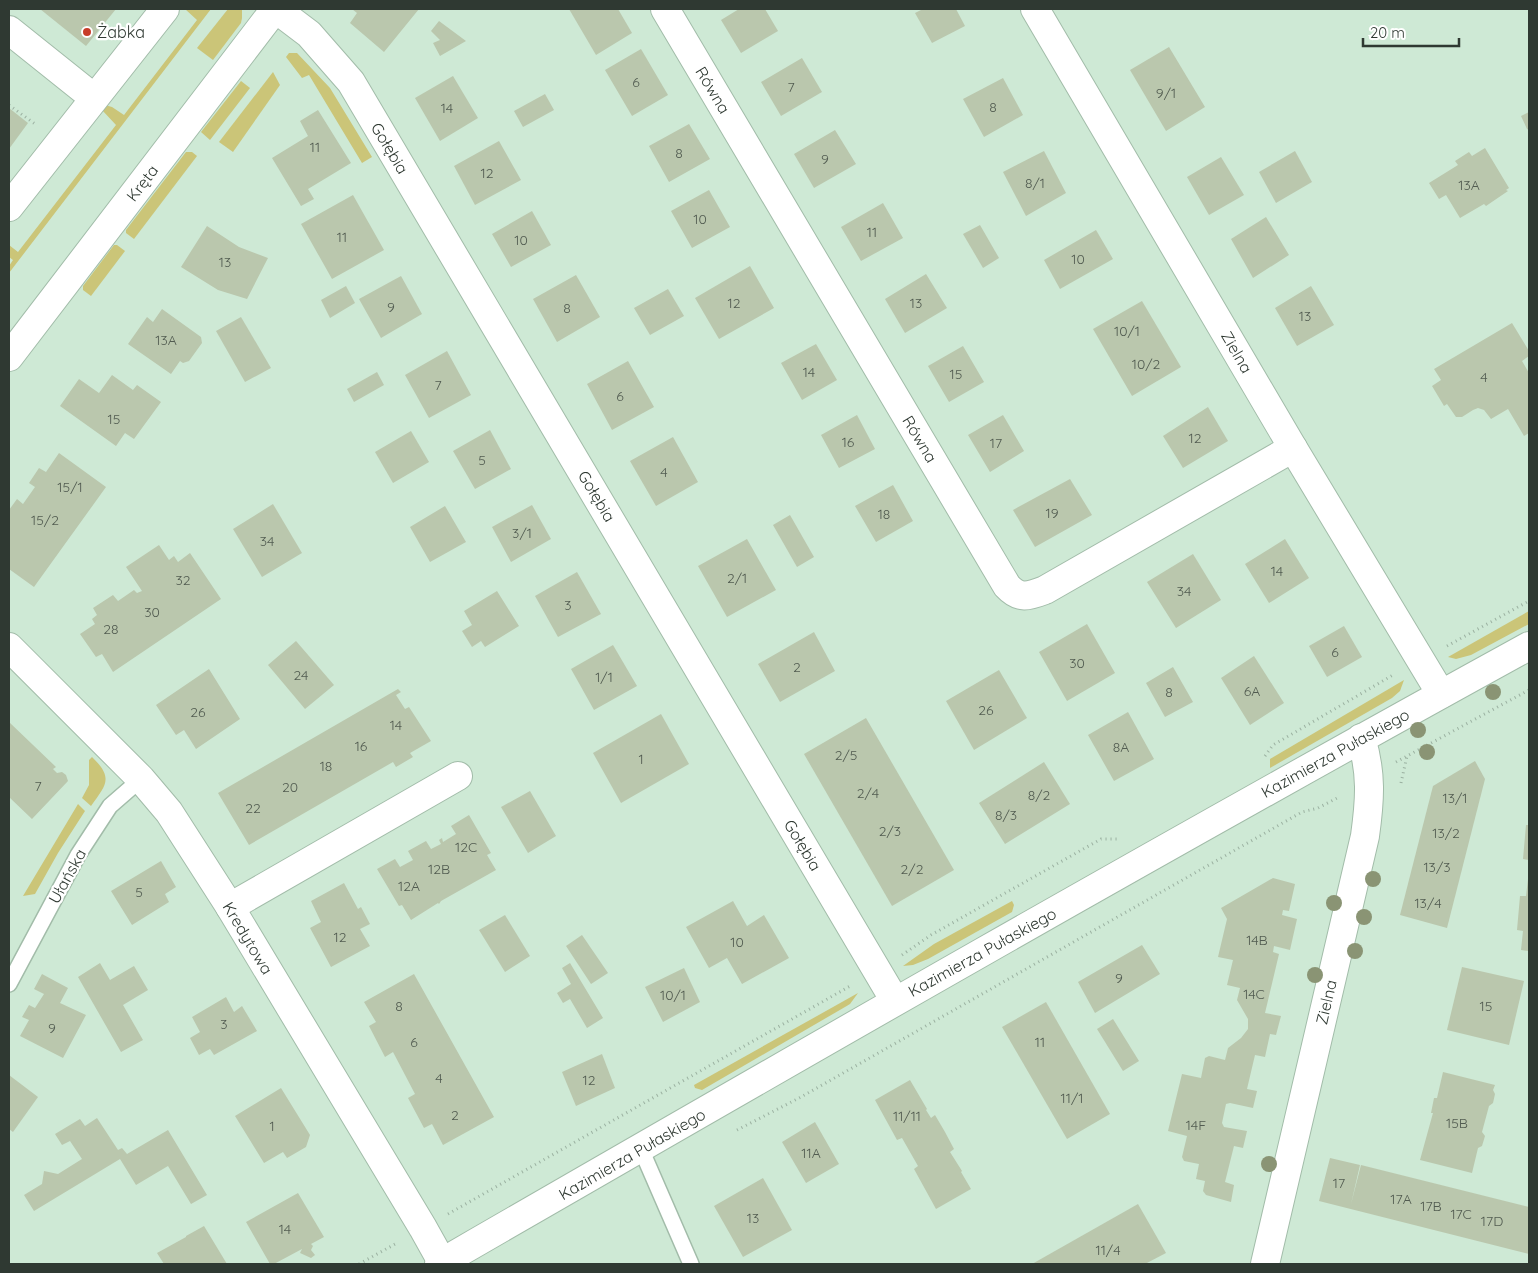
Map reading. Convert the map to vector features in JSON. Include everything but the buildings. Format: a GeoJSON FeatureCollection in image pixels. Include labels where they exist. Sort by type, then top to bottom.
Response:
{"type":"FeatureCollection","features":[{"type":"Feature","properties":{"kind":"street"},"geometry":{"type":"LineString","coordinates":[[9,207],[165,9]]}},
{"type":"Feature","properties":{"kind":"street","name":"Kręta"},"geometry":{"type":"LineString","coordinates":[[9,357],[276,9]]}},
{"type":"Feature","properties":{"kind":"street","name":"Gołębia"},"geometry":{"type":"LineString","coordinates":[[276,9],[309,34],[351,82],[895,1001]]}},
{"type":"Feature","properties":{"kind":"street","name":"Równa"},"geometry":{"type":"LineString","coordinates":[[665,9],[1007,586],[1013,593],[1022,596],[1032,595],[1045,590],[1293,448]]}},
{"type":"Feature","properties":{"kind":"street","name":"Zielna"},"geometry":{"type":"LineString","coordinates":[[1035,9],[1293,448],[1441,694]]}},
{"type":"Feature","properties":{"kind":"street"},"geometry":{"type":"LineString","coordinates":[[9,30],[94,98]]}},
{"type":"Feature","properties":{"kind":"street","name":"Kazimierza Pułaskiego"},"geometry":{"type":"LineString","coordinates":[[441,1263],[895,1001],[1361,738],[1529,646]]}},
{"type":"Feature","properties":{"kind":"street","name":"Kredytowa"},"geometry":{"type":"LineString","coordinates":[[9,647],[141,779],[169,812],[230,907],[423,1228],[441,1263]]}},
{"type":"Feature","properties":{"kind":"street","name":"Zielna"},"geometry":{"type":"LineString","coordinates":[[1265,1264],[1365,836],[1369,806],[1369,779],[1367,758],[1361,738]]}},
{"type":"Feature","properties":{"kind":"street"},"geometry":{"type":"LineString","coordinates":[[230,907],[458,776]]}},
{"type":"Feature","properties":{"kind":"lane","name":"Ułańska"},"geometry":{"type":"LineString","coordinates":[[9,984],[78,855],[110,806],[141,779]]}},
{"type":"Feature","properties":{"kind":"lane"},"geometry":{"type":"LineString","coordinates":[[641,1149],[691,1264]]}},
{"type":"Feature","properties":{"kind":"path"},"geometry":{"type":"LineString","coordinates":[[1444,648],[1529,600]]}},
{"type":"Feature","properties":{"kind":"path"},"geometry":{"type":"LineString","coordinates":[[1263,759],[1273,745],[1400,671]]}},
{"type":"Feature","properties":{"kind":"path"},"geometry":{"type":"LineString","coordinates":[[1396,762],[1529,690]]}},
{"type":"Feature","properties":{"kind":"path"},"geometry":{"type":"LineString","coordinates":[[735,1131],[801,1097],[1302,812],[1318,808],[1342,795]]}},
{"type":"Feature","properties":{"kind":"path"},"geometry":{"type":"LineString","coordinates":[[895,959],[931,935],[1101,839],[1127,838]]}},
{"type":"Feature","properties":{"kind":"path"},"geometry":{"type":"LineString","coordinates":[[444,1216],[858,981]]}},
{"type":"Feature","properties":{"kind":"path"},"geometry":{"type":"LineString","coordinates":[[359,1264],[403,1239]]}},
{"type":"Feature","properties":{"kind":"shaded area"},"geometry":{"type":"Polygon","coordinates":[[[185,9],[211,9],[9,273],[9,266],[13,260],[9,257],[9,245],[18,252],[116,125],[102,110],[105,105],[124,115],[197,20],[185,9]]]}},
{"type":"Feature","properties":{"kind":"shaded area"},"geometry":{"type":"Polygon","coordinates":[[[228,9],[242,9],[241,23],[213,60],[197,48],[228,9]]]}},
{"type":"Feature","properties":{"kind":"shaded area"},"geometry":{"type":"Polygon","coordinates":[[[289,53],[297,53],[330,88],[372,157],[362,163],[309,75],[302,78],[286,57],[289,53]]]}},
{"type":"Feature","properties":{"kind":"shaded area"},"geometry":{"type":"Polygon","coordinates":[[[273,72],[280,85],[233,152],[219,142],[273,72]]]}},
{"type":"Feature","properties":{"kind":"shaded area"},"geometry":{"type":"Polygon","coordinates":[[[241,81],[250,88],[210,140],[201,132],[241,81]]]}},
{"type":"Feature","properties":{"kind":"shaded area"},"geometry":{"type":"Polygon","coordinates":[[[186,152],[192,152],[197,156],[134,239],[126,233],[126,230],[186,152]]]}},
{"type":"Feature","properties":{"kind":"shaded area"},"geometry":{"type":"Polygon","coordinates":[[[114,245],[125,251],[91,296],[83,290],[83,286],[114,245]]]}},
{"type":"Feature","properties":{"kind":"shaded area"},"geometry":{"type":"Polygon","coordinates":[[[1529,611],[1529,624],[1471,655],[1456,659],[1448,657],[1529,611]]]}},
{"type":"Feature","properties":{"kind":"shaded area"},"geometry":{"type":"Polygon","coordinates":[[[1404,680],[1400,691],[1392,698],[1270,768],[1270,759],[1404,680]]]}},
{"type":"Feature","properties":{"kind":"shaded area"},"geometry":{"type":"Polygon","coordinates":[[[92,757],[103,771],[105,781],[104,787],[91,806],[82,798],[89,785],[89,760],[92,757]]]}},
{"type":"Feature","properties":{"kind":"shaded area"},"geometry":{"type":"Polygon","coordinates":[[[78,804],[85,811],[35,894],[23,896],[78,804]]]}},
{"type":"Feature","properties":{"kind":"shaded area"},"geometry":{"type":"Polygon","coordinates":[[[1012,901],[1014,905],[1012,912],[928,959],[913,965],[903,966],[934,944],[1012,901]]]}},
{"type":"Feature","properties":{"kind":"shaded area"},"geometry":{"type":"Polygon","coordinates":[[[858,993],[850,1004],[845,1007],[702,1090],[695,1088],[694,1085],[858,993]]]}},
{"type":"Feature","properties":{"kind":"place","name":"Żabka"},"geometry":{"type":"Point","coordinates":[87,32]}}]}
